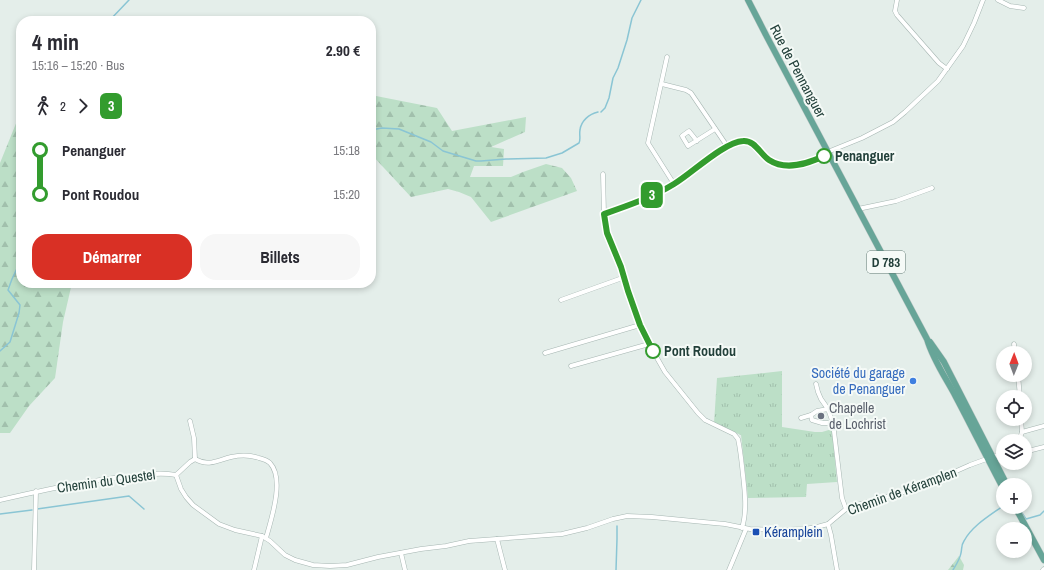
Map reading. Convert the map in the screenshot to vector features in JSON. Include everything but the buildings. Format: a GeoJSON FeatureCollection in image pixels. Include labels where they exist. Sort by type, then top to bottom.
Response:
{"type":"FeatureCollection","features":[{"type":"Feature","properties":{"kind":"main road","name":"Rue de Pennanguer"},"geometry":{"type":"LineString","coordinates":[[748,0],[828,153]]}},
{"type":"Feature","properties":{"kind":"main road","name":"D 783"},"geometry":{"type":"LineString","coordinates":[[828,153],[927,339],[944,362],[999,478]]}},
{"type":"Feature","properties":{"kind":"main road","name":"D 783"},"geometry":{"type":"LineString","coordinates":[[990,458],[1003,478]]}},
{"type":"Feature","properties":{"kind":"main road"},"geometry":{"type":"LineString","coordinates":[[1019,514],[1044,560]]}},
{"type":"Feature","properties":{"kind":"street"},"geometry":{"type":"LineString","coordinates":[[898,0],[895,11],[897,15],[939,63],[947,69]]}},
{"type":"Feature","properties":{"kind":"street"},"geometry":{"type":"LineString","coordinates":[[604,214],[653,195],[674,184],[727,146],[737,142],[744,140],[752,143],[768,159],[788,166],[820,158],[830,151],[862,138],[893,122],[938,81],[947,69],[963,46],[983,0]]}},
{"type":"Feature","properties":{"kind":"street"},"geometry":{"type":"LineString","coordinates":[[998,0],[1010,6],[1024,8]]}},
{"type":"Feature","properties":{"kind":"street"},"geometry":{"type":"LineString","coordinates":[[668,57],[648,144],[674,184]]}},
{"type":"Feature","properties":{"kind":"street"},"geometry":{"type":"LineString","coordinates":[[662,84],[686,90],[691,93],[727,146]]}},
{"type":"Feature","properties":{"kind":"street"},"geometry":{"type":"LineString","coordinates":[[696,141],[716,129]]}},
{"type":"Feature","properties":{"kind":"street"},"geometry":{"type":"LineString","coordinates":[[603,174],[604,214],[607,233],[625,277],[628,291],[640,325],[649,344],[665,372],[698,413],[705,420],[734,434],[738,438],[744,481],[744,528],[729,570]]}},
{"type":"Feature","properties":{"kind":"street"},"geometry":{"type":"LineString","coordinates":[[858,209],[896,201],[932,188]]}},
{"type":"Feature","properties":{"kind":"street"},"geometry":{"type":"LineString","coordinates":[[561,300],[625,277]]}},
{"type":"Feature","properties":{"kind":"street"},"geometry":{"type":"LineString","coordinates":[[545,353],[640,325]]}},
{"type":"Feature","properties":{"kind":"street"},"geometry":{"type":"LineString","coordinates":[[570,366],[649,344]]}},
{"type":"Feature","properties":{"kind":"street"},"geometry":{"type":"LineString","coordinates":[[816,384],[821,399],[828,409],[833,423],[842,498],[846,509]]}},
{"type":"Feature","properties":{"kind":"street"},"geometry":{"type":"LineString","coordinates":[[801,418],[811,415],[817,411],[828,409]]}},
{"type":"Feature","properties":{"kind":"street"},"geometry":{"type":"LineString","coordinates":[[811,415],[812,420],[822,423],[833,423]]}},
{"type":"Feature","properties":{"kind":"street"},"geometry":{"type":"LineString","coordinates":[[190,421],[194,438],[195,459],[200,462],[208,463],[229,457],[247,456],[259,458],[269,462],[274,470],[276,478],[274,508],[254,570]]}},
{"type":"Feature","properties":{"kind":"street"},"geometry":{"type":"LineString","coordinates":[[1022,426],[1022,432],[1044,426]]}},
{"type":"Feature","properties":{"kind":"street"},"geometry":{"type":"LineString","coordinates":[[1032,450],[1044,447]]}},
{"type":"Feature","properties":{"kind":"street","name":"Chemin de Kéramplen"},"geometry":{"type":"LineString","coordinates":[[497,539],[562,534],[587,528],[620,517],[636,516],[714,523],[758,530],[793,530],[811,528],[828,524],[846,509],[918,488],[970,465],[996,456]]}},
{"type":"Feature","properties":{"kind":"street","name":"Chemin du Questel"},"geometry":{"type":"LineString","coordinates":[[0,500],[36,491],[122,477],[166,473],[176,475],[195,459]]}},
{"type":"Feature","properties":{"kind":"street","name":"Chemin du Questel"},"geometry":{"type":"LineString","coordinates":[[176,475],[181,489],[193,505],[219,524],[264,537],[290,558],[302,563],[330,566],[347,565],[378,557],[431,547],[446,546],[469,541],[497,539]]}},
{"type":"Feature","properties":{"kind":"street"},"geometry":{"type":"LineString","coordinates":[[34,570],[36,491]]}},
{"type":"Feature","properties":{"kind":"street"},"geometry":{"type":"LineString","coordinates":[[828,524],[837,570]]}},
{"type":"Feature","properties":{"kind":"street"},"geometry":{"type":"LineString","coordinates":[[497,539],[505,570]]}},
{"type":"Feature","properties":{"kind":"street"},"geometry":{"type":"LineString","coordinates":[[431,547],[435,544]]}},
{"type":"Feature","properties":{"kind":"street"},"geometry":{"type":"LineString","coordinates":[[401,553],[405,570]]}},
{"type":"Feature","properties":{"kind":"green space"},"geometry":{"type":"Polygon","coordinates":[[[376,96],[437,108],[452,131],[526,117],[525,132],[491,147],[504,149],[503,166],[474,166],[470,177],[511,177],[546,164],[562,168],[571,178],[577,191],[491,222],[471,197],[459,192],[448,189],[411,197],[376,159],[376,96]]]}},
{"type":"Feature","properties":{"kind":"green space"},"geometry":{"type":"Polygon","coordinates":[[[16,123],[16,288],[71,288],[63,322],[55,378],[29,406],[10,433],[0,433],[0,163],[16,123]]]}},
{"type":"Feature","properties":{"kind":"green space"},"geometry":{"type":"Polygon","coordinates":[[[782,371],[782,427],[815,432],[822,432],[832,429],[837,482],[807,484],[806,497],[748,498],[741,435],[714,423],[717,378],[782,371]]]}},
{"type":"Feature","properties":{"kind":"green space"},"geometry":{"type":"Polygon","coordinates":[[[959,556],[964,565],[963,570],[948,570],[959,556]]]}},
{"type":"Feature","properties":{"kind":"waterway"},"geometry":{"type":"LineString","coordinates":[[114,16],[129,0]]}},
{"type":"Feature","properties":{"kind":"waterway"},"geometry":{"type":"LineString","coordinates":[[601,112],[605,108],[609,98],[613,78],[618,68],[627,40],[632,18],[641,0]]}},
{"type":"Feature","properties":{"kind":"waterway"},"geometry":{"type":"LineString","coordinates":[[376,129],[399,129],[431,142],[443,151],[476,161],[546,158],[562,153],[579,143],[582,124],[589,116],[598,112]]}},
{"type":"Feature","properties":{"kind":"waterway"},"geometry":{"type":"LineString","coordinates":[[0,351],[10,342],[19,313],[20,305],[8,290],[16,271]]}},
{"type":"Feature","properties":{"kind":"waterway"},"geometry":{"type":"LineString","coordinates":[[37,509],[129,496],[144,509]]}},
{"type":"Feature","properties":{"kind":"waterway"},"geometry":{"type":"LineString","coordinates":[[0,514],[32,510]]}},
{"type":"Feature","properties":{"kind":"waterway"},"geometry":{"type":"LineString","coordinates":[[953,570],[958,562],[962,544],[967,536],[981,522],[996,511]]}},
{"type":"Feature","properties":{"kind":"waterway"},"geometry":{"type":"LineString","coordinates":[[1023,514],[1026,519],[1040,515],[1044,511]]}},
{"type":"Feature","properties":{"kind":"waterway"},"geometry":{"type":"LineString","coordinates":[[616,570],[617,526]]}},
{"type":"Feature","properties":{"kind":"bus line","name":"3"},"geometry":{"type":"LineString","coordinates":[[653,351],[640,325],[621,267],[607,233],[604,214],[653,195],[674,184],[726,146],[744,140],[752,143],[768,159],[788,166],[800,164],[824,156]]}},
{"type":"Feature","properties":{"kind":"place","name":"Penanguer"},"geometry":{"type":"Point","coordinates":[824,156]}},
{"type":"Feature","properties":{"kind":"place","name":"Pont Roudou"},"geometry":{"type":"Point","coordinates":[653,351]}},
{"type":"Feature","properties":{"kind":"place","name":"Société du garage de Penanguer"},"geometry":{"type":"Point","coordinates":[913,381]}},
{"type":"Feature","properties":{"kind":"place","name":"Chapelle de Lochrist"},"geometry":{"type":"Point","coordinates":[821,416]}},
{"type":"Feature","properties":{"kind":"place","name":"Kéramplein"},"geometry":{"type":"Point","coordinates":[756,532]}}]}
